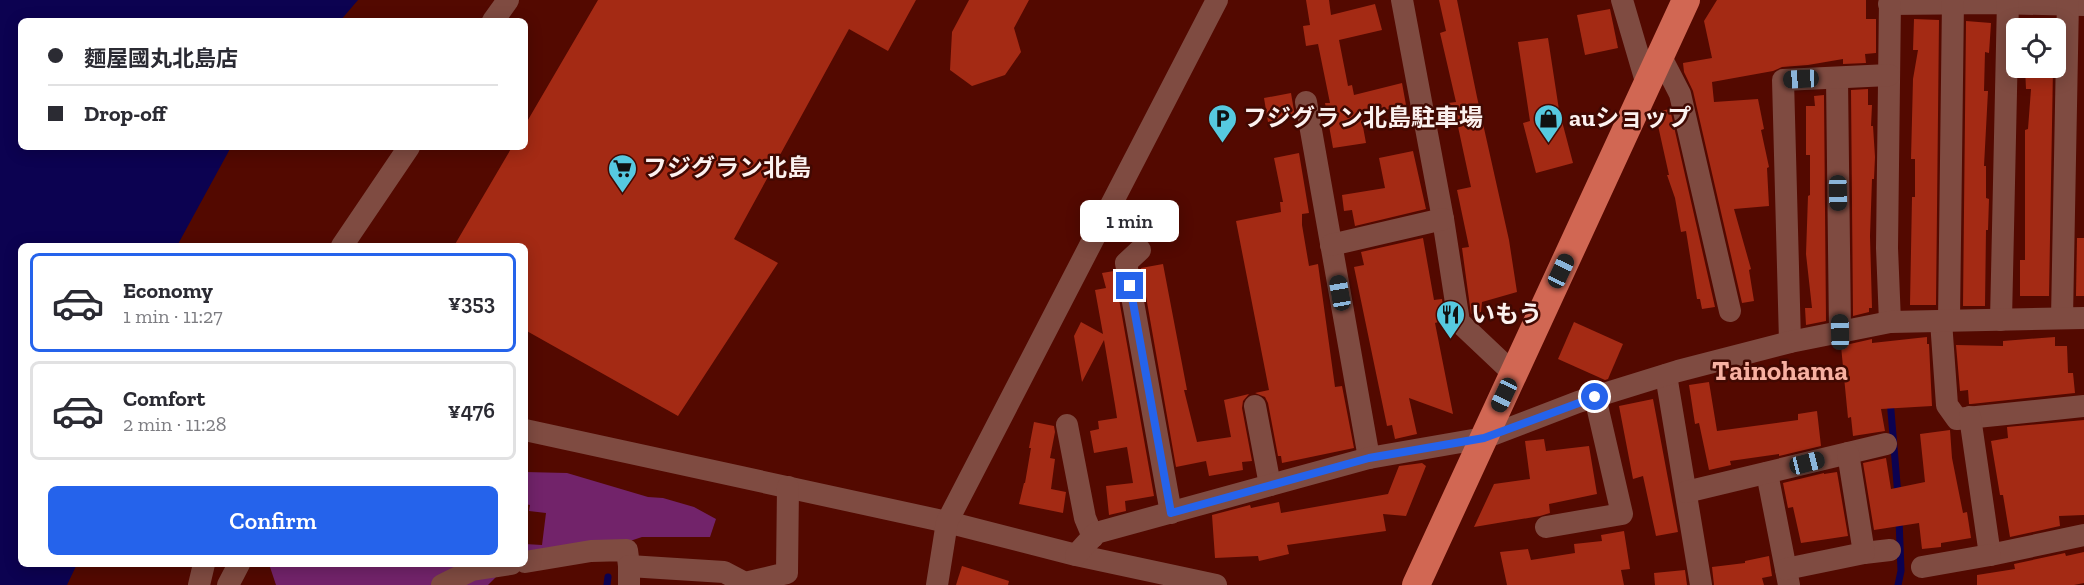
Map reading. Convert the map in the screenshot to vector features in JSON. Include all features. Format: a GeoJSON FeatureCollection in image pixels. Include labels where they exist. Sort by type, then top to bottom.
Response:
{"type":"FeatureCollection","features":[{"type":"Feature","properties":{"kind":"main road"},"geometry":{"type":"LineString","coordinates":[[1416,585],[1686,0]]}},
{"type":"Feature","properties":{"kind":"street"},"geometry":{"type":"LineString","coordinates":[[495,18],[508,0]]}},
{"type":"Feature","properties":{"kind":"street"},"geometry":{"type":"LineString","coordinates":[[938,585],[947,522],[1217,0]]}},
{"type":"Feature","properties":{"kind":"street"},"geometry":{"type":"LineString","coordinates":[[1402,0],[1443,219],[1459,322],[1514,374]]}},
{"type":"Feature","properties":{"kind":"street"},"geometry":{"type":"LineString","coordinates":[[1622,0],[1647,85]]}},
{"type":"Feature","properties":{"kind":"street"},"geometry":{"type":"LineString","coordinates":[[1890,322],[1887,248],[1890,2],[2073,3],[2073,318],[2084,335]]}},
{"type":"Feature","properties":{"kind":"street"},"geometry":{"type":"LineString","coordinates":[[1953,2],[1945,321],[1947,405],[1956,419],[2084,406]]}},
{"type":"Feature","properties":{"kind":"street"},"geometry":{"type":"LineString","coordinates":[[2001,320],[2008,2]]}},
{"type":"Feature","properties":{"kind":"street"},"geometry":{"type":"LineString","coordinates":[[1660,55],[1680,94],[1730,311]]}},
{"type":"Feature","properties":{"kind":"street"},"geometry":{"type":"LineString","coordinates":[[1790,342],[1783,80],[1890,75]]}},
{"type":"Feature","properties":{"kind":"street"},"geometry":{"type":"LineString","coordinates":[[1837,78],[1840,332]]}},
{"type":"Feature","properties":{"kind":"street"},"geometry":{"type":"LineString","coordinates":[[1306,102],[1369,458]]}},
{"type":"Feature","properties":{"kind":"street"},"geometry":{"type":"LineString","coordinates":[[344,243],[407,150]]}},
{"type":"Feature","properties":{"kind":"street"},"geometry":{"type":"LineString","coordinates":[[1331,245],[1443,219]]}},
{"type":"Feature","properties":{"kind":"street"},"geometry":{"type":"LineString","coordinates":[[1140,250],[1126,263],[1171,513]]}},
{"type":"Feature","properties":{"kind":"street"},"geometry":{"type":"LineString","coordinates":[[1076,555],[1096,533],[1369,458],[1484,438],[1595,397],[1666,375],[1790,342],[1890,322],[2073,318]]}},
{"type":"Feature","properties":{"kind":"street"},"geometry":{"type":"LineString","coordinates":[[1666,375],[1701,585]]}},
{"type":"Feature","properties":{"kind":"street"},"geometry":{"type":"LineString","coordinates":[[1546,527],[1622,514],[1595,397]]}},
{"type":"Feature","properties":{"kind":"street"},"geometry":{"type":"LineString","coordinates":[[1255,406],[1270,485]]}},
{"type":"Feature","properties":{"kind":"street"},"geometry":{"type":"LineString","coordinates":[[1970,417],[1990,555]]}},
{"type":"Feature","properties":{"kind":"street"},"geometry":{"type":"LineString","coordinates":[[1067,425],[1085,519],[1093,537]]}},
{"type":"Feature","properties":{"kind":"street"},"geometry":{"type":"LineString","coordinates":[[528,431],[947,522],[1076,555],[1216,585]]}},
{"type":"Feature","properties":{"kind":"street"},"geometry":{"type":"LineString","coordinates":[[1686,492],[1886,444]]}},
{"type":"Feature","properties":{"kind":"street"},"geometry":{"type":"LineString","coordinates":[[1848,453],[1864,553]]}},
{"type":"Feature","properties":{"kind":"street"},"geometry":{"type":"LineString","coordinates":[[1767,473],[1788,577],[1864,553],[1890,550]]}},
{"type":"Feature","properties":{"kind":"street"},"geometry":{"type":"LineString","coordinates":[[528,562],[591,551],[627,550],[629,575],[724,572],[745,584],[787,573],[788,487]]}},
{"type":"Feature","properties":{"kind":"street"},"geometry":{"type":"LineString","coordinates":[[1922,567],[2084,535]]}},
{"type":"Feature","properties":{"kind":"street"},"geometry":{"type":"LineString","coordinates":[[199,585],[203,567]]}},
{"type":"Feature","properties":{"kind":"street"},"geometry":{"type":"LineString","coordinates":[[442,585],[472,570],[492,567]]}},
{"type":"Feature","properties":{"kind":"shaded area"},"geometry":{"type":"Polygon","coordinates":[[[0,0],[358,0],[343,18],[18,18],[18,150],[229,150],[179,243],[18,243],[18,567],[76,567],[67,585],[0,585],[0,0]]]}},
{"type":"Feature","properties":{"kind":"shaded area"},"geometry":{"type":"Polygon","coordinates":[[[528,472],[567,473],[648,497],[663,498],[694,507],[716,519],[710,537],[642,537],[627,542],[528,552],[528,544],[542,545],[546,513],[529,511],[530,505],[528,505],[528,472]]]}},
{"type":"Feature","properties":{"kind":"shaded area"},"geometry":{"type":"Polygon","coordinates":[[[270,567],[506,567],[488,585],[276,585],[270,567]]]}},
{"type":"Feature","properties":{"kind":"building","name":"フジグラン北島"},"geometry":{"type":"Polygon","coordinates":[[[598,0],[916,0],[888,51],[849,29],[734,239],[778,263],[678,416],[528,332],[528,243],[456,243],[510,150],[528,150],[528,120],[598,0]]]}},
{"type":"Feature","properties":{"kind":"building"},"geometry":{"type":"Polygon","coordinates":[[[969,0],[1029,0],[1014,28],[1021,52],[1005,75],[972,86],[950,70],[952,32],[969,0]]]}},
{"type":"Feature","properties":{"kind":"building"},"geometry":{"type":"Polygon","coordinates":[[[1306,0],[1329,0],[1331,15],[1375,4],[1382,30],[1339,40],[1348,86],[1352,85],[1354,95],[1402,83],[1406,105],[1361,116],[1366,143],[1333,148],[1325,103],[1330,103],[1318,44],[1306,46],[1303,26],[1310,25],[1306,0]]]}},
{"type":"Feature","properties":{"kind":"building"},"geometry":{"type":"Polygon","coordinates":[[[1439,0],[1457,0],[1509,240],[1517,292],[1482,302],[1481,312],[1471,314],[1462,248],[1469,247],[1457,190],[1471,187],[1457,122],[1453,123],[1448,103],[1456,102],[1440,33],[1446,31],[1439,0]]]}},
{"type":"Feature","properties":{"kind":"building"},"geometry":{"type":"Polygon","coordinates":[[[1717,0],[1866,0],[1866,19],[1876,19],[1876,53],[1865,54],[1866,63],[1843,64],[1843,59],[1782,67],[1773,71],[1712,82],[1714,102],[1758,99],[1764,129],[1761,130],[1769,167],[1767,168],[1769,206],[1734,209],[1751,269],[1749,270],[1754,301],[1742,303],[1693,91],[1684,72],[1683,63],[1712,58],[1704,21],[1717,0]]]}},
{"type":"Feature","properties":{"kind":"building"},"geometry":{"type":"Polygon","coordinates":[[[1610,9],[1618,48],[1585,55],[1577,15],[1610,9]]]}},
{"type":"Feature","properties":{"kind":"building"},"geometry":{"type":"Polygon","coordinates":[[[1914,19],[1939,20],[1936,305],[1910,305],[1912,197],[1915,197],[1915,159],[1911,159],[1913,79],[1918,50],[1913,50],[1914,19]]]}},
{"type":"Feature","properties":{"kind":"building"},"geometry":{"type":"Polygon","coordinates":[[[1966,21],[1991,23],[1989,53],[1985,52],[1984,91],[1988,91],[1984,166],[1986,166],[1986,198],[1989,199],[1988,230],[1986,230],[1985,306],[1963,306],[1966,21]]]}},
{"type":"Feature","properties":{"kind":"building"},"geometry":{"type":"Polygon","coordinates":[[[1548,38],[1559,110],[1573,163],[1536,173],[1523,123],[1530,121],[1518,42],[1548,38]]]}},
{"type":"Feature","properties":{"kind":"building"},"geometry":{"type":"Polygon","coordinates":[[[2025,78],[2053,78],[2049,296],[2020,296],[2020,260],[2025,260],[2025,130],[2028,129],[2031,89],[2026,89],[2025,78]]]}},
{"type":"Feature","properties":{"kind":"building"},"geometry":{"type":"Polygon","coordinates":[[[1868,89],[1868,105],[1872,105],[1871,126],[1873,126],[1875,157],[1870,236],[1872,308],[1869,308],[1869,312],[1853,316],[1851,90],[1868,89]]]}},
{"type":"Feature","properties":{"kind":"building"},"geometry":{"type":"Polygon","coordinates":[[[1291,93],[1295,117],[1268,122],[1264,98],[1291,93]]]}},
{"type":"Feature","properties":{"kind":"building"},"geometry":{"type":"Polygon","coordinates":[[[1824,95],[1826,321],[1806,325],[1805,308],[1812,308],[1806,254],[1810,155],[1806,155],[1806,106],[1815,106],[1814,96],[1824,95]]]}},
{"type":"Feature","properties":{"kind":"building"},"geometry":{"type":"Polygon","coordinates":[[[1670,109],[1715,307],[1702,309],[1700,299],[1697,299],[1686,231],[1681,232],[1675,198],[1667,175],[1669,175],[1655,112],[1670,109]]]}},
{"type":"Feature","properties":{"kind":"building"},"geometry":{"type":"Polygon","coordinates":[[[1413,151],[1426,209],[1355,226],[1352,210],[1344,211],[1342,195],[1385,188],[1379,158],[1413,151]]]}},
{"type":"Feature","properties":{"kind":"building"},"geometry":{"type":"Polygon","coordinates":[[[1299,153],[1309,213],[1302,214],[1302,225],[1309,266],[1318,264],[1335,387],[1342,386],[1354,448],[1282,463],[1281,456],[1278,456],[1268,403],[1265,397],[1255,393],[1269,390],[1236,221],[1281,212],[1280,202],[1283,202],[1274,158],[1299,153]]]}},
{"type":"Feature","properties":{"kind":"building"},"geometry":{"type":"Polygon","coordinates":[[[1423,238],[1434,300],[1442,299],[1445,320],[1435,323],[1453,414],[1409,398],[1417,434],[1395,439],[1392,425],[1387,426],[1354,267],[1364,265],[1361,252],[1423,238]]]}},
{"type":"Feature","properties":{"kind":"building"},"geometry":{"type":"Polygon","coordinates":[[[2077,238],[2084,238],[2084,296],[2076,296],[2077,238]]]}},
{"type":"Feature","properties":{"kind":"building"},"geometry":{"type":"Polygon","coordinates":[[[1163,264],[1187,390],[1184,390],[1197,442],[1231,437],[1224,400],[1249,394],[1243,401],[1242,408],[1252,461],[1242,462],[1243,470],[1209,476],[1206,461],[1176,467],[1141,268],[1163,264]]]}},
{"type":"Feature","properties":{"kind":"building"},"geometry":{"type":"Polygon","coordinates":[[[1114,271],[1154,496],[1125,501],[1126,511],[1109,515],[1106,486],[1133,483],[1127,447],[1094,453],[1090,431],[1099,429],[1098,421],[1117,418],[1104,340],[1082,382],[1074,336],[1081,322],[1103,334],[1095,290],[1106,288],[1102,273],[1114,271]]]}},
{"type":"Feature","properties":{"kind":"building"},"geometry":{"type":"Polygon","coordinates":[[[1574,322],[1623,344],[1608,379],[1605,380],[1558,359],[1574,322]]]}},
{"type":"Feature","properties":{"kind":"building"},"geometry":{"type":"Polygon","coordinates":[[[1927,337],[1932,406],[1881,409],[1885,431],[1853,436],[1851,417],[1848,418],[1841,346],[1872,339],[1872,343],[1927,337]]]}},
{"type":"Feature","properties":{"kind":"building"},"geometry":{"type":"Polygon","coordinates":[[[2055,337],[2055,346],[2067,346],[2068,373],[2073,373],[2075,393],[1969,404],[1968,390],[1960,391],[1956,345],[2003,346],[2003,341],[2055,337]]]}},
{"type":"Feature","properties":{"kind":"building"},"geometry":{"type":"Polygon","coordinates":[[[1709,382],[1717,431],[1798,420],[1798,414],[1817,411],[1821,446],[1779,456],[1779,454],[1730,461],[1731,465],[1709,470],[1699,423],[1695,424],[1689,385],[1709,382]]]}},
{"type":"Feature","properties":{"kind":"building"},"geometry":{"type":"Polygon","coordinates":[[[1653,399],[1678,532],[1656,536],[1643,476],[1633,479],[1619,406],[1653,399]]]}},
{"type":"Feature","properties":{"kind":"building"},"geometry":{"type":"Polygon","coordinates":[[[2084,420],[2084,515],[2059,516],[2060,526],[2010,537],[1991,441],[2008,438],[2007,427],[2084,420]]]}},
{"type":"Feature","properties":{"kind":"building"},"geometry":{"type":"Polygon","coordinates":[[[1034,422],[1054,426],[1050,458],[1055,459],[1051,489],[1066,492],[1063,513],[1019,504],[1025,483],[1034,422]]]}},
{"type":"Feature","properties":{"kind":"building"},"geometry":{"type":"Polygon","coordinates":[[[1950,430],[1952,458],[1963,513],[1967,512],[1971,538],[1941,543],[1941,547],[1922,549],[1919,523],[1874,530],[1863,463],[1886,458],[1891,489],[1925,482],[1920,434],[1950,430]]]}},
{"type":"Feature","properties":{"kind":"building"},"geometry":{"type":"Polygon","coordinates":[[[1544,439],[1546,451],[1589,446],[1597,494],[1549,504],[1550,513],[1540,516],[1474,527],[1494,484],[1530,479],[1525,441],[1544,439]]]}},
{"type":"Feature","properties":{"kind":"building"},"geometry":{"type":"Polygon","coordinates":[[[1422,463],[1426,466],[1406,516],[1383,514],[1386,531],[1287,545],[1289,554],[1259,561],[1258,556],[1215,558],[1212,515],[1250,505],[1251,508],[1279,502],[1281,513],[1388,494],[1399,466],[1422,463]]]}},
{"type":"Feature","properties":{"kind":"building"},"geometry":{"type":"Polygon","coordinates":[[[1837,472],[1848,536],[1801,543],[1793,507],[1788,508],[1783,483],[1837,472]]]}},
{"type":"Feature","properties":{"kind":"building"},"geometry":{"type":"Polygon","coordinates":[[[1624,531],[1630,569],[1621,570],[1624,585],[1507,585],[1500,552],[1528,549],[1531,560],[1575,553],[1574,544],[1602,541],[1601,535],[1624,531]]]}},
{"type":"Feature","properties":{"kind":"building"},"geometry":{"type":"Polygon","coordinates":[[[2084,552],[2084,583],[2074,585],[1977,585],[1977,575],[2015,569],[2014,564],[2065,553],[2066,556],[2084,552]]]}},
{"type":"Feature","properties":{"kind":"building"},"geometry":{"type":"Polygon","coordinates":[[[1769,556],[1772,576],[1762,578],[1764,585],[1714,585],[1712,567],[1745,563],[1745,561],[1769,556]]]}},
{"type":"Feature","properties":{"kind":"building"},"geometry":{"type":"Polygon","coordinates":[[[962,566],[1009,581],[1008,585],[956,585],[962,566]]]}},
{"type":"Feature","properties":{"kind":"building"},"geometry":{"type":"Polygon","coordinates":[[[1685,570],[1687,585],[1655,585],[1654,573],[1685,570]]]}},
{"type":"Feature","properties":{"kind":"waterway"},"geometry":{"type":"LineString","coordinates":[[1890,399],[1898,496]]}},
{"type":"Feature","properties":{"kind":"waterway"},"geometry":{"type":"LineString","coordinates":[[1898,585],[1901,571],[1899,519]]}},
{"type":"Feature","properties":{"kind":"waterway"},"geometry":{"type":"LineString","coordinates":[[607,585],[608,577]]}},
{"type":"Feature","properties":{"kind":"place","name":"フジグラン北島駐車場"},"geometry":{"type":"Point","coordinates":[1222,144]}},
{"type":"Feature","properties":{"kind":"place","name":"auショップ"},"geometry":{"type":"Point","coordinates":[1548,144]}},
{"type":"Feature","properties":{"kind":"place","name":"フジグラン北島"},"geometry":{"type":"Point","coordinates":[622,194]}},
{"type":"Feature","properties":{"kind":"place","name":"いもう"},"geometry":{"type":"Point","coordinates":[1450,340]}},
{"type":"Feature","properties":{"kind":"district","name":"Tainohama"},"geometry":{"type":"Point","coordinates":[1780,371]}},
{"type":"Feature","properties":{"kind":"route"},"geometry":{"type":"LineString","coordinates":[[1130,286],[1171,513],[1369,458],[1484,438],[1595,397]]}}]}
